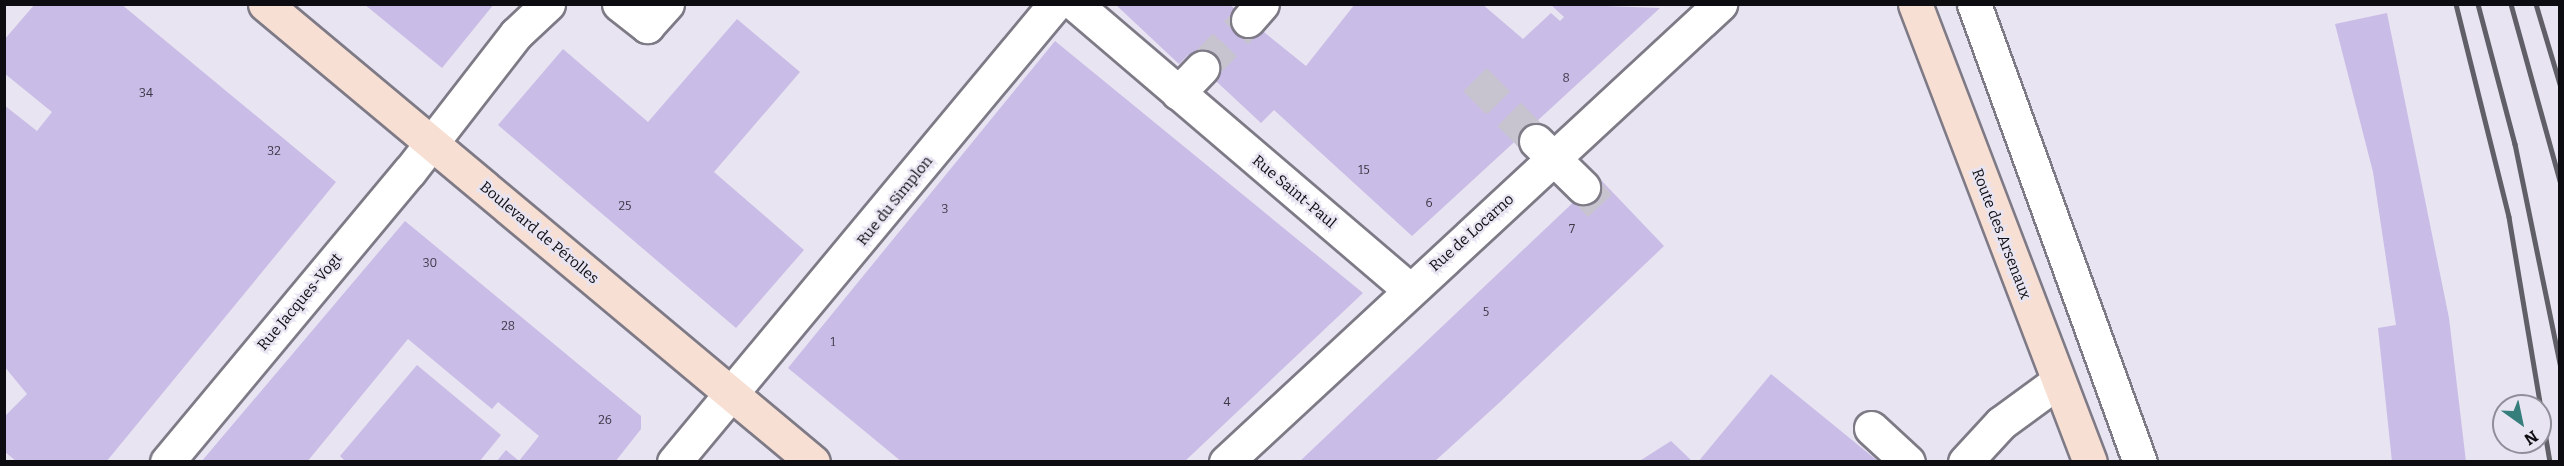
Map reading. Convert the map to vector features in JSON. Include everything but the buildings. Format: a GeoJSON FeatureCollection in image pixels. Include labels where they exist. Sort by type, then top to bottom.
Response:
{"type":"FeatureCollection","features":[{"type":"Feature","properties":{"kind":"main road","name":"Boulevard de Pérolles"},"geometry":{"type":"LineString","coordinates":[[265,4],[813,462]]}},
{"type":"Feature","properties":{"kind":"main road","name":"Route des Arsenaux"},"geometry":{"type":"LineString","coordinates":[[1915,4],[2057,382],[2090,462]]}},
{"type":"Feature","properties":{"kind":"street","name":"Rue Jacques-Vogt"},"geometry":{"type":"LineString","coordinates":[[167,462],[516,34],[548,4]]}},
{"type":"Feature","properties":{"kind":"street"},"geometry":{"type":"LineString","coordinates":[[619,4],[647,26],[666,4]]}},
{"type":"Feature","properties":{"kind":"street","name":"Rue du Simplon"},"geometry":{"type":"LineString","coordinates":[[674,462],[1055,4]]}},
{"type":"Feature","properties":{"kind":"street","name":"Rue Saint-Paul"},"geometry":{"type":"LineString","coordinates":[[1074,4],[1410,290]]}},
{"type":"Feature","properties":{"kind":"street","name":"Rue de Locarno"},"geometry":{"type":"LineString","coordinates":[[1226,462],[1410,290],[1544,156],[1720,4]]}},
{"type":"Feature","properties":{"kind":"street"},"geometry":{"type":"LineString","coordinates":[[1974,4],[2140,462]]}},
{"type":"Feature","properties":{"kind":"street"},"geometry":{"type":"LineString","coordinates":[[1178,93],[1202,68]]}},
{"type":"Feature","properties":{"kind":"street"},"geometry":{"type":"LineString","coordinates":[[1544,156],[1583,187]]}},
{"type":"Feature","properties":{"kind":"street"},"geometry":{"type":"LineString","coordinates":[[1965,462],[2001,423],[2057,382]]}},
{"type":"Feature","properties":{"kind":"street"},"geometry":{"type":"LineString","coordinates":[[1871,428],[1908,462]]}},
{"type":"Feature","properties":{"kind":"tunnel"},"geometry":{"type":"LineString","coordinates":[[1202,68],[1248,20]]}},
{"type":"Feature","properties":{"kind":"tunnel"},"geometry":{"type":"LineString","coordinates":[[1475,79],[1536,141]]}},
{"type":"Feature","properties":{"kind":"tunnel"},"geometry":{"type":"LineString","coordinates":[[1583,187],[1600,205]]}},
{"type":"Feature","properties":{"kind":"railway"},"geometry":{"type":"LineString","coordinates":[[2456,4],[2509,217],[2550,462]]}},
{"type":"Feature","properties":{"kind":"railway"},"geometry":{"type":"LineString","coordinates":[[2478,4],[2515,144],[2560,364]]}},
{"type":"Feature","properties":{"kind":"railway"},"geometry":{"type":"LineString","coordinates":[[2511,4],[2560,181]]}},
{"type":"Feature","properties":{"kind":"railway"},"geometry":{"type":"LineString","coordinates":[[2536,4],[2560,84]]}}]}
